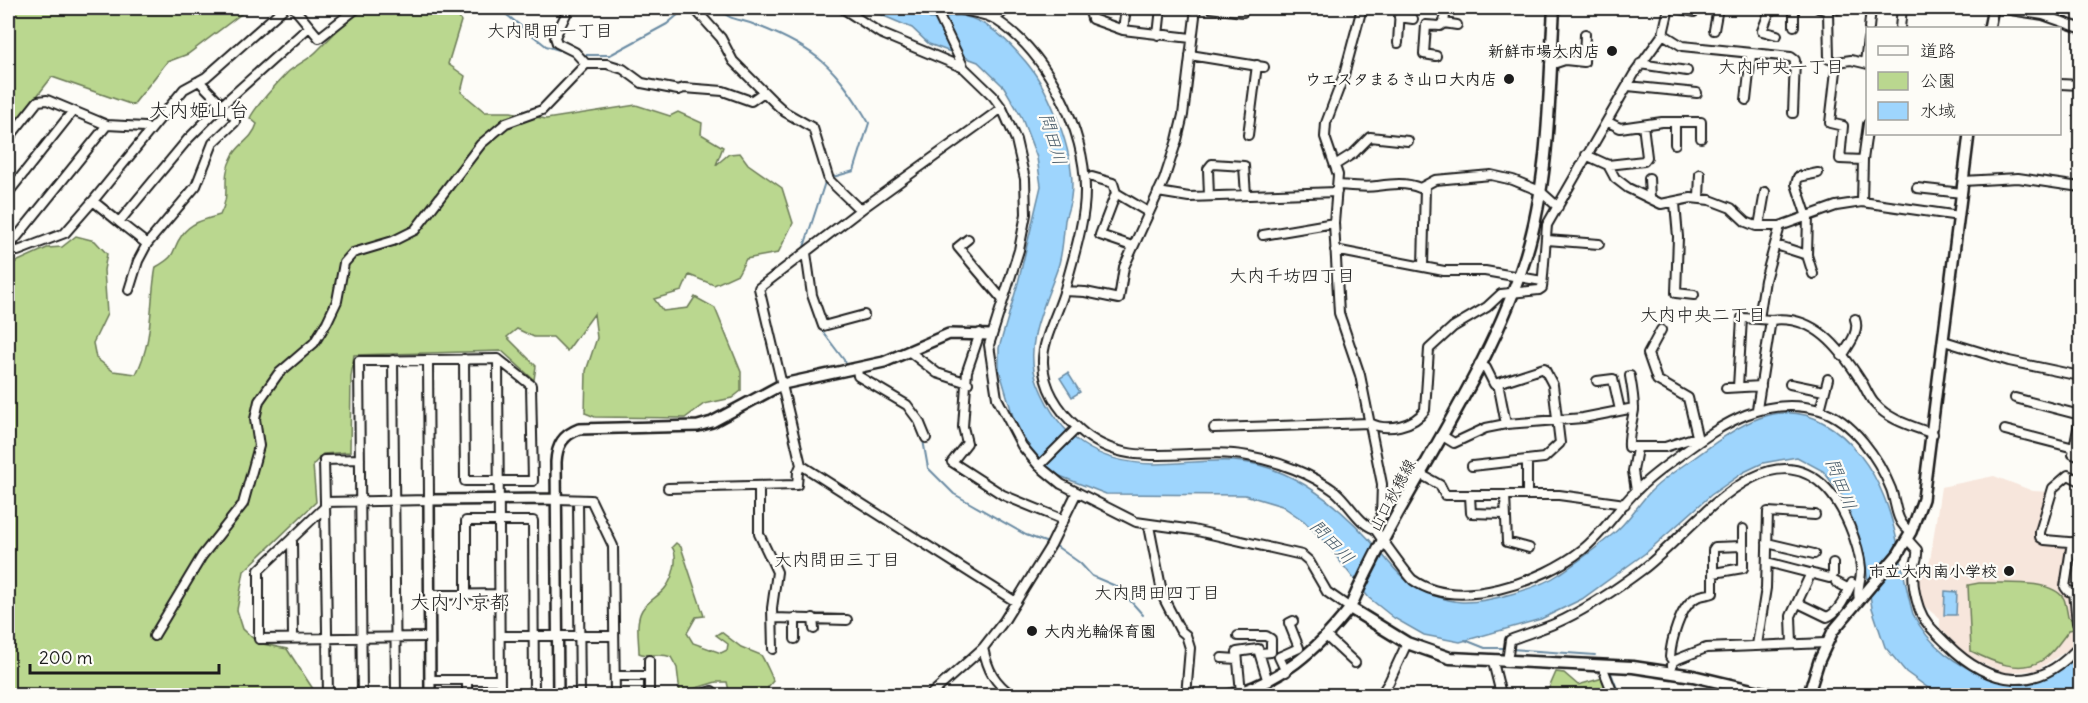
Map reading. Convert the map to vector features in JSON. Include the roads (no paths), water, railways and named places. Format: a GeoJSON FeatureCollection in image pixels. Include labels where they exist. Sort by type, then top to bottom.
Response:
{"type":"FeatureCollection","features":[{"type":"Feature","properties":{"kind":"main road","name":"山口秋穂線"},"geometry":{"type":"LineString","coordinates":[[1350,608],[1479,364],[1520,276],[1532,235],[1540,191],[1554,8]]}},
{"type":"Feature","properties":{"kind":"main road"},"geometry":{"type":"LineString","coordinates":[[1350,608],[1407,643],[1450,658],[1493,662],[1508,653],[1605,664],[1671,666],[1731,690],[1777,696]]}},
{"type":"Feature","properties":{"kind":"street"},"geometry":{"type":"LineString","coordinates":[[107,125],[8,249],[18,251],[65,232],[184,89],[199,81],[284,8]]}},
{"type":"Feature","properties":{"kind":"street"},"geometry":{"type":"LineString","coordinates":[[294,8],[318,38],[357,8]]}},
{"type":"Feature","properties":{"kind":"street"},"geometry":{"type":"LineString","coordinates":[[569,8],[555,37],[557,43],[577,54],[586,64]]}},
{"type":"Feature","properties":{"kind":"street"},"geometry":{"type":"LineString","coordinates":[[694,8],[721,39],[733,61],[785,112],[813,128],[828,178],[847,198],[863,208]]}},
{"type":"Feature","properties":{"kind":"street"},"geometry":{"type":"LineString","coordinates":[[842,8],[880,33],[963,66]]}},
{"type":"Feature","properties":{"kind":"street"},"geometry":{"type":"LineString","coordinates":[[935,8],[963,66],[1002,108],[1016,140],[1027,202],[1019,250],[992,335],[989,361],[999,404],[1022,446],[1040,465],[1076,494],[1149,526],[1192,530],[1302,555],[1309,561],[1327,592],[1350,608],[1327,637],[1286,672],[1265,684],[1226,696]]}},
{"type":"Feature","properties":{"kind":"street"},"geometry":{"type":"LineString","coordinates":[[958,8],[995,18],[1016,35],[1051,77],[1071,120],[1086,188],[1085,204],[1064,291],[1043,360],[1047,385],[1054,399],[1077,428],[1102,447],[1123,454],[1154,456],[1220,453],[1268,461],[1315,478],[1337,493],[1360,518],[1375,529],[1383,543],[1412,579],[1433,589],[1477,593],[1527,580],[1566,561],[1594,540],[1636,491],[1698,440],[1717,428],[1757,409],[1790,406],[1820,410],[1844,425],[1870,450],[1889,486],[1899,521],[1908,539],[1917,550],[1914,583],[1923,617],[1956,653],[1983,672],[2011,679],[2047,673],[2080,645]]}},
{"type":"Feature","properties":{"kind":"street"},"geometry":{"type":"LineString","coordinates":[[995,18],[1007,9],[1005,8]]}},
{"type":"Feature","properties":{"kind":"street"},"geometry":{"type":"LineString","coordinates":[[1089,8],[1092,19],[1123,30],[1191,38]]}},
{"type":"Feature","properties":{"kind":"street"},"geometry":{"type":"LineString","coordinates":[[1123,30],[1126,8]]}},
{"type":"Feature","properties":{"kind":"street"},"geometry":{"type":"LineString","coordinates":[[1158,35],[1161,8]]}},
{"type":"Feature","properties":{"kind":"street"},"geometry":{"type":"LineString","coordinates":[[1064,291],[1085,292],[1119,299],[1124,267],[1171,162],[1183,116],[1196,8]]}},
{"type":"Feature","properties":{"kind":"street"},"geometry":{"type":"LineString","coordinates":[[1210,8],[1243,12]]}},
{"type":"Feature","properties":{"kind":"street"},"geometry":{"type":"LineString","coordinates":[[1362,8],[1344,75],[1326,123],[1325,137],[1335,165],[1338,188],[1334,223],[1339,313],[1360,375],[1382,484],[1381,517],[1375,529]]}},
{"type":"Feature","properties":{"kind":"street"},"geometry":{"type":"LineString","coordinates":[[1398,43],[1400,8]]}},
{"type":"Feature","properties":{"kind":"street"},"geometry":{"type":"LineString","coordinates":[[1444,24],[1446,8]]}},
{"type":"Feature","properties":{"kind":"street"},"geometry":{"type":"LineString","coordinates":[[1214,428],[1370,423],[1376,426],[1405,425],[1421,416],[1425,410],[1429,349],[1453,327],[1487,307],[1501,294],[1539,290],[1542,281],[1547,225],[1640,64],[1663,34],[1669,8]]}},
{"type":"Feature","properties":{"kind":"street"},"geometry":{"type":"LineString","coordinates":[[1675,8],[1694,12],[1695,8]]}},
{"type":"Feature","properties":{"kind":"street"},"geometry":{"type":"LineString","coordinates":[[1714,30],[1718,8]]}},
{"type":"Feature","properties":{"kind":"street"},"geometry":{"type":"LineString","coordinates":[[1771,8],[1761,32],[1777,34]]}},
{"type":"Feature","properties":{"kind":"street"},"geometry":{"type":"LineString","coordinates":[[1794,8],[1794,26]]}},
{"type":"Feature","properties":{"kind":"street"},"geometry":{"type":"LineString","coordinates":[[1818,8],[1828,11],[1829,59]]}},
{"type":"Feature","properties":{"kind":"street"},"geometry":{"type":"LineString","coordinates":[[1869,27],[1871,8]]}},
{"type":"Feature","properties":{"kind":"street"},"geometry":{"type":"LineString","coordinates":[[1899,27],[1902,8]]}},
{"type":"Feature","properties":{"kind":"street"},"geometry":{"type":"LineString","coordinates":[[1989,27],[1995,8],[2043,15],[2080,28]]}},
{"type":"Feature","properties":{"kind":"street"},"geometry":{"type":"LineString","coordinates":[[1399,17],[1413,19]]}},
{"type":"Feature","properties":{"kind":"street"},"geometry":{"type":"LineString","coordinates":[[1436,56],[1424,54],[1426,25],[1457,26]]}},
{"type":"Feature","properties":{"kind":"street"},"geometry":{"type":"LineString","coordinates":[[119,222],[188,139],[222,105],[309,27]]}},
{"type":"Feature","properties":{"kind":"street"},"geometry":{"type":"LineString","coordinates":[[1550,65],[1565,60],[1584,62],[1585,34]]}},
{"type":"Feature","properties":{"kind":"street"},"geometry":{"type":"LineString","coordinates":[[1663,34],[1682,46],[1743,51],[1751,55],[1785,56],[1795,60],[1792,113]]}},
{"type":"Feature","properties":{"kind":"street"},"geometry":{"type":"LineString","coordinates":[[1190,55],[1260,66],[1248,135]]}},
{"type":"Feature","properties":{"kind":"street"},"geometry":{"type":"LineString","coordinates":[[1746,100],[1751,55]]}},
{"type":"Feature","properties":{"kind":"street"},"geometry":{"type":"LineString","coordinates":[[1863,160],[1840,159],[1843,126],[1830,123],[1837,62],[1866,63]]}},
{"type":"Feature","properties":{"kind":"street"},"geometry":{"type":"LineString","coordinates":[[154,636],[202,555],[243,504],[259,446],[255,419],[259,401],[278,374],[314,343],[338,301],[344,263],[353,254],[393,241],[416,230],[481,144],[506,123],[542,110],[586,64],[608,64],[623,69],[642,83],[678,90],[684,88],[723,91],[751,101],[764,92]]}},
{"type":"Feature","properties":{"kind":"street"},"geometry":{"type":"LineString","coordinates":[[1640,64],[1687,71]]}},
{"type":"Feature","properties":{"kind":"street"},"geometry":{"type":"LineString","coordinates":[[129,290],[138,261],[147,244],[196,186],[213,143],[235,122],[235,118],[199,81]]}},
{"type":"Feature","properties":{"kind":"street"},"geometry":{"type":"LineString","coordinates":[[2061,84],[2080,85]]}},
{"type":"Feature","properties":{"kind":"street"},"geometry":{"type":"LineString","coordinates":[[1628,86],[1697,93]]}},
{"type":"Feature","properties":{"kind":"street"},"geometry":{"type":"LineString","coordinates":[[8,139],[38,101],[46,100],[107,125],[145,127],[149,130]]}},
{"type":"Feature","properties":{"kind":"street"},"geometry":{"type":"LineString","coordinates":[[668,488],[797,484],[801,465],[759,288],[863,208],[1002,108]]}},
{"type":"Feature","properties":{"kind":"street"},"geometry":{"type":"LineString","coordinates":[[8,193],[73,111]]}},
{"type":"Feature","properties":{"kind":"street"},"geometry":{"type":"LineString","coordinates":[[1608,122],[1620,128],[1662,122],[1701,122],[1701,138]]}},
{"type":"Feature","properties":{"kind":"street"},"geometry":{"type":"LineString","coordinates":[[1675,123],[1675,144]]}},
{"type":"Feature","properties":{"kind":"street"},"geometry":{"type":"LineString","coordinates":[[1608,165],[1647,158],[1643,125]]}},
{"type":"Feature","properties":{"kind":"street"},"geometry":{"type":"LineString","coordinates":[[1862,202],[1866,135]]}},
{"type":"Feature","properties":{"kind":"street"},"geometry":{"type":"LineString","coordinates":[[1808,696],[1826,643],[1908,539],[1923,499],[1969,135]]}},
{"type":"Feature","properties":{"kind":"street"},"geometry":{"type":"LineString","coordinates":[[1335,165],[1354,153],[1371,137],[1408,141]]}},
{"type":"Feature","properties":{"kind":"street"},"geometry":{"type":"LineString","coordinates":[[1586,155],[1608,165],[1621,182],[1666,205],[1698,198],[1731,208],[1746,222],[1760,226],[1780,226],[1836,206],[1862,202],[1959,216]]}},
{"type":"Feature","properties":{"kind":"street"},"geometry":{"type":"LineString","coordinates":[[1209,196],[1208,169],[1212,164],[1244,166],[1246,195]]}},
{"type":"Feature","properties":{"kind":"street"},"geometry":{"type":"LineString","coordinates":[[1813,274],[1807,255],[1807,216],[1796,184],[1798,177],[1818,173]]}},
{"type":"Feature","properties":{"kind":"street"},"geometry":{"type":"LineString","coordinates":[[1698,198],[1700,174]]}},
{"type":"Feature","properties":{"kind":"street"},"geometry":{"type":"LineString","coordinates":[[1158,192],[1174,196],[1246,195],[1377,186],[1386,183],[1425,188],[1435,180],[1491,175],[1513,180],[1540,191],[1558,207]]}},
{"type":"Feature","properties":{"kind":"street"},"geometry":{"type":"LineString","coordinates":[[1092,177],[1113,183],[1116,193],[1100,235],[1132,246]]}},
{"type":"Feature","properties":{"kind":"street"},"geometry":{"type":"LineString","coordinates":[[1649,178],[1650,198]]}},
{"type":"Feature","properties":{"kind":"street"},"geometry":{"type":"LineString","coordinates":[[1963,181],[2018,178],[2080,187]]}},
{"type":"Feature","properties":{"kind":"street"},"geometry":{"type":"LineString","coordinates":[[1423,266],[1425,188]]}},
{"type":"Feature","properties":{"kind":"street"},"geometry":{"type":"LineString","coordinates":[[1917,188],[1962,193]]}},
{"type":"Feature","properties":{"kind":"street"},"geometry":{"type":"LineString","coordinates":[[1760,226],[1765,192]]}},
{"type":"Feature","properties":{"kind":"street"},"geometry":{"type":"LineString","coordinates":[[1116,193],[1148,212]]}},
{"type":"Feature","properties":{"kind":"street"},"geometry":{"type":"LineString","coordinates":[[93,201],[147,244]]}},
{"type":"Feature","properties":{"kind":"street"},"geometry":{"type":"LineString","coordinates":[[1675,203],[1678,237],[1676,293],[1694,295]]}},
{"type":"Feature","properties":{"kind":"street"},"geometry":{"type":"LineString","coordinates":[[1263,235],[1334,223]]}},
{"type":"Feature","properties":{"kind":"street"},"geometry":{"type":"LineString","coordinates":[[1759,319],[1765,280],[1780,226]]}},
{"type":"Feature","properties":{"kind":"street"},"geometry":{"type":"LineString","coordinates":[[968,240],[958,247],[1002,299]]}},
{"type":"Feature","properties":{"kind":"street"},"geometry":{"type":"LineString","coordinates":[[1547,240],[1599,244]]}},
{"type":"Feature","properties":{"kind":"street"},"geometry":{"type":"LineString","coordinates":[[1776,245],[1807,255]]}},
{"type":"Feature","properties":{"kind":"street"},"geometry":{"type":"LineString","coordinates":[[1335,250],[1444,271],[1485,271],[1542,281]]}},
{"type":"Feature","properties":{"kind":"street"},"geometry":{"type":"LineString","coordinates":[[803,255],[812,295],[823,326],[864,315]]}},
{"type":"Feature","properties":{"kind":"street"},"geometry":{"type":"LineString","coordinates":[[1738,387],[1742,318],[1771,320],[1784,318],[1802,322],[1825,333],[1875,404],[1890,417],[1932,434]]}},
{"type":"Feature","properties":{"kind":"street"},"geometry":{"type":"LineString","coordinates":[[1842,356],[1855,334],[1858,325],[1856,319]]}},
{"type":"Feature","properties":{"kind":"street"},"geometry":{"type":"LineString","coordinates":[[1757,409],[1771,320]]}},
{"type":"Feature","properties":{"kind":"street"},"geometry":{"type":"LineString","coordinates":[[1661,330],[1648,354],[1655,375],[1657,380],[1688,398],[1698,440]]}},
{"type":"Feature","properties":{"kind":"street"},"geometry":{"type":"LineString","coordinates":[[980,333],[967,371],[968,383],[963,427],[967,443],[952,462],[1003,495],[1064,520]]}},
{"type":"Feature","properties":{"kind":"street"},"geometry":{"type":"LineString","coordinates":[[558,696],[556,452],[569,433],[579,429],[698,426],[720,418],[783,384],[857,369],[910,352],[949,334],[992,335]]}},
{"type":"Feature","properties":{"kind":"street"},"geometry":{"type":"LineString","coordinates":[[1944,341],[2009,361],[2080,376]]}},
{"type":"Feature","properties":{"kind":"street"},"geometry":{"type":"LineString","coordinates":[[910,352],[937,373],[968,383]]}},
{"type":"Feature","properties":{"kind":"street"},"geometry":{"type":"LineString","coordinates":[[362,696],[359,361],[498,359],[531,385],[533,481],[465,481],[464,360]]}},
{"type":"Feature","properties":{"kind":"street"},"geometry":{"type":"LineString","coordinates":[[498,359],[500,696]]}},
{"type":"Feature","properties":{"kind":"street"},"geometry":{"type":"LineString","coordinates":[[393,360],[396,696]]}},
{"type":"Feature","properties":{"kind":"street"},"geometry":{"type":"LineString","coordinates":[[428,360],[430,696]]}},
{"type":"Feature","properties":{"kind":"street"},"geometry":{"type":"LineString","coordinates":[[1472,466],[1544,458],[1560,443],[1553,385],[1544,368],[1494,384],[1486,368],[1479,364]]}},
{"type":"Feature","properties":{"kind":"street"},"geometry":{"type":"LineString","coordinates":[[857,369],[858,376],[907,405],[919,421],[926,438]]}},
{"type":"Feature","properties":{"kind":"street"},"geometry":{"type":"LineString","coordinates":[[1630,376],[1634,408],[1632,427],[1628,436],[1629,447],[1637,449],[1665,447],[1698,440]]}},
{"type":"Feature","properties":{"kind":"street"},"geometry":{"type":"LineString","coordinates":[[1597,381],[1613,379],[1620,410]]}},
{"type":"Feature","properties":{"kind":"street"},"geometry":{"type":"LineString","coordinates":[[1820,410],[1828,379]]}},
{"type":"Feature","properties":{"kind":"street"},"geometry":{"type":"LineString","coordinates":[[1498,383],[1506,424]]}},
{"type":"Feature","properties":{"kind":"street"},"geometry":{"type":"LineString","coordinates":[[1790,384],[1824,392]]}},
{"type":"Feature","properties":{"kind":"street"},"geometry":{"type":"LineString","coordinates":[[1726,388],[1761,386]]}},
{"type":"Feature","properties":{"kind":"street"},"geometry":{"type":"LineString","coordinates":[[2015,398],[2080,421],[2073,454],[2080,458]]}},
{"type":"Feature","properties":{"kind":"street"},"geometry":{"type":"LineString","coordinates":[[1441,435],[1454,443],[1486,428],[1506,424],[1557,420],[1634,408]]}},
{"type":"Feature","properties":{"kind":"street"},"geometry":{"type":"LineString","coordinates":[[1040,465],[1077,428]]}},
{"type":"Feature","properties":{"kind":"street"},"geometry":{"type":"LineString","coordinates":[[2005,430],[2074,448]]}},
{"type":"Feature","properties":{"kind":"street"},"geometry":{"type":"LineString","coordinates":[[1636,491],[1633,471],[1637,449]]}},
{"type":"Feature","properties":{"kind":"street"},"geometry":{"type":"LineString","coordinates":[[328,696],[324,460],[360,459]]}},
{"type":"Feature","properties":{"kind":"street"},"geometry":{"type":"LineString","coordinates":[[1527,460],[1527,495]]}},
{"type":"Feature","properties":{"kind":"street"},"geometry":{"type":"LineString","coordinates":[[801,465],[1016,602]]}},
{"type":"Feature","properties":{"kind":"street"},"geometry":{"type":"LineString","coordinates":[[1508,653],[1510,640],[1566,618],[1643,569],[1736,487],[1748,478],[1769,471],[1799,471],[1811,476],[1828,490],[1837,503],[1853,538],[1861,566],[1862,596]]}},
{"type":"Feature","properties":{"kind":"street"},"geometry":{"type":"LineString","coordinates":[[1420,474],[1440,485],[1445,495],[1590,497],[1625,504]]}},
{"type":"Feature","properties":{"kind":"street"},"geometry":{"type":"LineString","coordinates":[[2080,481],[2068,475],[2053,488],[2040,522],[2040,537],[2045,540],[2076,543],[2065,587],[2068,591],[2073,592],[2077,622],[2080,623]]}},
{"type":"Feature","properties":{"kind":"street"},"geometry":{"type":"LineString","coordinates":[[759,486],[759,534],[777,572],[773,649]]}},
{"type":"Feature","properties":{"kind":"street"},"geometry":{"type":"LineString","coordinates":[[929,696],[983,648],[1016,602],[1052,544],[1076,494]]}},
{"type":"Feature","properties":{"kind":"street"},"geometry":{"type":"LineString","coordinates":[[1505,495],[1504,514],[1507,542],[1528,548]]}},
{"type":"Feature","properties":{"kind":"street"},"geometry":{"type":"LineString","coordinates":[[1470,496],[1471,513],[1504,514]]}},
{"type":"Feature","properties":{"kind":"street"},"geometry":{"type":"LineString","coordinates":[[429,637],[259,639],[259,570],[325,504],[429,500],[591,500],[613,546],[615,696]]}},
{"type":"Feature","properties":{"kind":"street"},"geometry":{"type":"LineString","coordinates":[[578,500],[580,696]]}},
{"type":"Feature","properties":{"kind":"street"},"geometry":{"type":"LineString","coordinates":[[1757,645],[1766,588],[1768,512],[1815,515]]}},
{"type":"Feature","properties":{"kind":"street"},"geometry":{"type":"LineString","coordinates":[[466,594],[466,521],[533,521],[534,696]]}},
{"type":"Feature","properties":{"kind":"street"},"geometry":{"type":"LineString","coordinates":[[1149,526],[1163,597],[1180,630],[1186,635],[1190,648],[1186,696]]}},
{"type":"Feature","properties":{"kind":"street"},"geometry":{"type":"LineString","coordinates":[[1714,573],[1743,568],[1743,529]]}},
{"type":"Feature","properties":{"kind":"street"},"geometry":{"type":"LineString","coordinates":[[292,539],[293,638]]}},
{"type":"Feature","properties":{"kind":"street"},"geometry":{"type":"LineString","coordinates":[[1767,543],[1814,554]]}},
{"type":"Feature","properties":{"kind":"street"},"geometry":{"type":"LineString","coordinates":[[1743,546],[1715,547],[1713,550],[1713,593],[1693,599],[1675,630],[1671,642],[1671,666],[1706,648],[1826,643]]}},
{"type":"Feature","properties":{"kind":"street"},"geometry":{"type":"LineString","coordinates":[[1767,562],[1829,578],[1833,575],[1833,563]]}},
{"type":"Feature","properties":{"kind":"street"},"geometry":{"type":"LineString","coordinates":[[1792,644],[1791,616],[1811,573]]}},
{"type":"Feature","properties":{"kind":"street"},"geometry":{"type":"LineString","coordinates":[[1798,603],[1827,617],[1832,615],[1843,602],[1850,586],[1836,582]]}},
{"type":"Feature","properties":{"kind":"street"},"geometry":{"type":"LineString","coordinates":[[2068,588],[2080,587]]}},
{"type":"Feature","properties":{"kind":"street"},"geometry":{"type":"LineString","coordinates":[[429,595],[500,594]]}},
{"type":"Feature","properties":{"kind":"street"},"geometry":{"type":"LineString","coordinates":[[773,618],[813,618],[835,623],[848,620]]}},
{"type":"Feature","properties":{"kind":"street"},"geometry":{"type":"LineString","coordinates":[[795,618],[795,639]]}},
{"type":"Feature","properties":{"kind":"street"},"geometry":{"type":"LineString","coordinates":[[813,618],[814,629]]}},
{"type":"Feature","properties":{"kind":"street"},"geometry":{"type":"LineString","coordinates":[[1286,672],[1279,657],[1299,648],[1288,623]]}},
{"type":"Feature","properties":{"kind":"street"},"geometry":{"type":"LineString","coordinates":[[500,636],[613,636]]}},
{"type":"Feature","properties":{"kind":"street"},"geometry":{"type":"LineString","coordinates":[[1238,636],[1266,636],[1271,639],[1273,648],[1271,652],[1261,653],[1255,649],[1237,652],[1241,692]]}},
{"type":"Feature","properties":{"kind":"street"},"geometry":{"type":"LineString","coordinates":[[1327,637],[1355,663]]}},
{"type":"Feature","properties":{"kind":"street"},"geometry":{"type":"LineString","coordinates":[[1380,696],[1407,643]]}},
{"type":"Feature","properties":{"kind":"street"},"geometry":{"type":"LineString","coordinates":[[983,648],[988,671],[994,680],[1013,696]]}},
{"type":"Feature","properties":{"kind":"street"},"geometry":{"type":"LineString","coordinates":[[1261,653],[1267,696]]}},
{"type":"Feature","properties":{"kind":"street"},"geometry":{"type":"LineString","coordinates":[[1222,658],[1237,659]]}},
{"type":"Feature","properties":{"kind":"street"},"geometry":{"type":"LineString","coordinates":[[649,660],[649,696]]}},
{"type":"Feature","properties":{"kind":"street"},"geometry":{"type":"LineString","coordinates":[[1493,662],[1503,694]]}},
{"type":"Feature","properties":{"kind":"street"},"geometry":{"type":"LineString","coordinates":[[1605,664],[1604,671],[1614,696]]}},
{"type":"Feature","properties":{"kind":"street"},"geometry":{"type":"LineString","coordinates":[[615,676],[649,676]]}},
{"type":"Feature","properties":{"kind":"street"},"geometry":{"type":"LineString","coordinates":[[430,680],[500,680]]}},
{"type":"Feature","properties":{"kind":"street"},"geometry":{"type":"LineString","coordinates":[[467,680],[467,696]]}},
{"type":"Feature","properties":{"kind":"street"},"geometry":{"type":"LineString","coordinates":[[696,696],[712,691],[712,696]]}},
{"type":"Feature","properties":{"kind":"water","name":"問田川"},"geometry":{"type":"Polygon","coordinates":[[[865,8],[908,8],[924,13],[930,19],[962,16],[981,22],[1013,47],[1044,90],[1066,145],[1072,181],[1060,261],[1034,339],[1034,369],[1038,384],[1057,420],[1069,433],[1098,453],[1134,463],[1233,461],[1246,462],[1277,471],[1311,489],[1342,512],[1409,582],[1441,598],[1473,602],[1527,589],[1552,579],[1618,530],[1650,492],[1666,478],[1740,427],[1772,414],[1806,415],[1824,423],[1843,437],[1860,455],[1874,476],[1889,511],[1913,614],[1927,636],[1965,667],[1988,676],[2012,679],[2036,678],[2059,670],[2080,655],[2080,695],[1938,695],[1906,672],[1885,647],[1872,608],[1865,562],[1847,502],[1823,471],[1797,457],[1763,463],[1744,472],[1711,495],[1647,552],[1582,599],[1541,619],[1460,642],[1424,635],[1394,618],[1369,598],[1324,541],[1304,521],[1282,506],[1245,495],[1106,494],[1052,473],[1019,437],[999,369],[999,348],[1018,283],[1041,186],[1037,158],[1021,116],[1004,87],[978,62],[929,44],[912,28],[865,8]]]}},
{"type":"Feature","properties":{"kind":"water"},"geometry":{"type":"Polygon","coordinates":[[[1068,373],[1080,392],[1072,397],[1060,378],[1068,373]]]}},
{"type":"Feature","properties":{"kind":"water"},"geometry":{"type":"Polygon","coordinates":[[[1945,591],[1957,592],[1956,615],[1944,615],[1945,591]]]}},
{"type":"Feature","properties":{"kind":"waterway"},"geometry":{"type":"LineString","coordinates":[[498,8],[546,46],[569,53]]}},
{"type":"Feature","properties":{"kind":"waterway"},"geometry":{"type":"LineString","coordinates":[[581,55],[610,55],[667,24],[686,8]]}},
{"type":"Feature","properties":{"kind":"waterway"},"geometry":{"type":"LineString","coordinates":[[717,8],[727,16],[779,35],[811,53],[824,63],[847,88],[869,123],[854,171],[826,179],[803,250]]}},
{"type":"Feature","properties":{"kind":"waterway"},"geometry":{"type":"LineString","coordinates":[[802,258],[807,285]]}},
{"type":"Feature","properties":{"kind":"waterway"},"geometry":{"type":"LineString","coordinates":[[820,328],[847,364]]}},
{"type":"Feature","properties":{"kind":"waterway"},"geometry":{"type":"LineString","coordinates":[[923,440],[928,468],[954,494],[1026,535],[1056,546],[1080,563],[1092,576],[1118,587],[1143,615]]}},
{"type":"Feature","properties":{"kind":"waterway"},"geometry":{"type":"LineString","coordinates":[[1465,640],[1485,648],[1506,648]]}},
{"type":"Feature","properties":{"kind":"waterway"},"geometry":{"type":"LineString","coordinates":[[1511,649],[1595,655]]}},
{"type":"Feature","properties":{"kind":"waterway"},"geometry":{"type":"LineString","coordinates":[[1611,673],[1618,691],[1625,696]]}},
{"type":"Feature","properties":{"kind":"place","name":"新鮮市場大内店"},"geometry":{"type":"Point","coordinates":[1612,51]}},
{"type":"Feature","properties":{"kind":"place","name":"ウエスタまるき山口大内店"},"geometry":{"type":"Point","coordinates":[1509,79]}},
{"type":"Feature","properties":{"kind":"place","name":"市立大内南小学校"},"geometry":{"type":"Point","coordinates":[2009,571]}},
{"type":"Feature","properties":{"kind":"place","name":"大内光輪保育園"},"geometry":{"type":"Point","coordinates":[1032,631]}},
{"type":"Feature","properties":{"kind":"district","name":"大内問田一丁目"},"geometry":{"type":"Point","coordinates":[550,31]}},
{"type":"Feature","properties":{"kind":"district","name":"大内中央一丁目"},"geometry":{"type":"Point","coordinates":[1781,67]}},
{"type":"Feature","properties":{"kind":"district","name":"大内姫山台"},"geometry":{"type":"Point","coordinates":[199,110]}},
{"type":"Feature","properties":{"kind":"district","name":"大内千坊四丁目"},"geometry":{"type":"Point","coordinates":[1292,276]}},
{"type":"Feature","properties":{"kind":"district","name":"大内中央二丁目"},"geometry":{"type":"Point","coordinates":[1703,315]}},
{"type":"Feature","properties":{"kind":"district","name":"大内問田三丁目"},"geometry":{"type":"Point","coordinates":[837,560]}},
{"type":"Feature","properties":{"kind":"district","name":"大内問田四丁目"},"geometry":{"type":"Point","coordinates":[1157,593]}},
{"type":"Feature","properties":{"kind":"district","name":"大内小京都"},"geometry":{"type":"Point","coordinates":[460,602]}}]}
